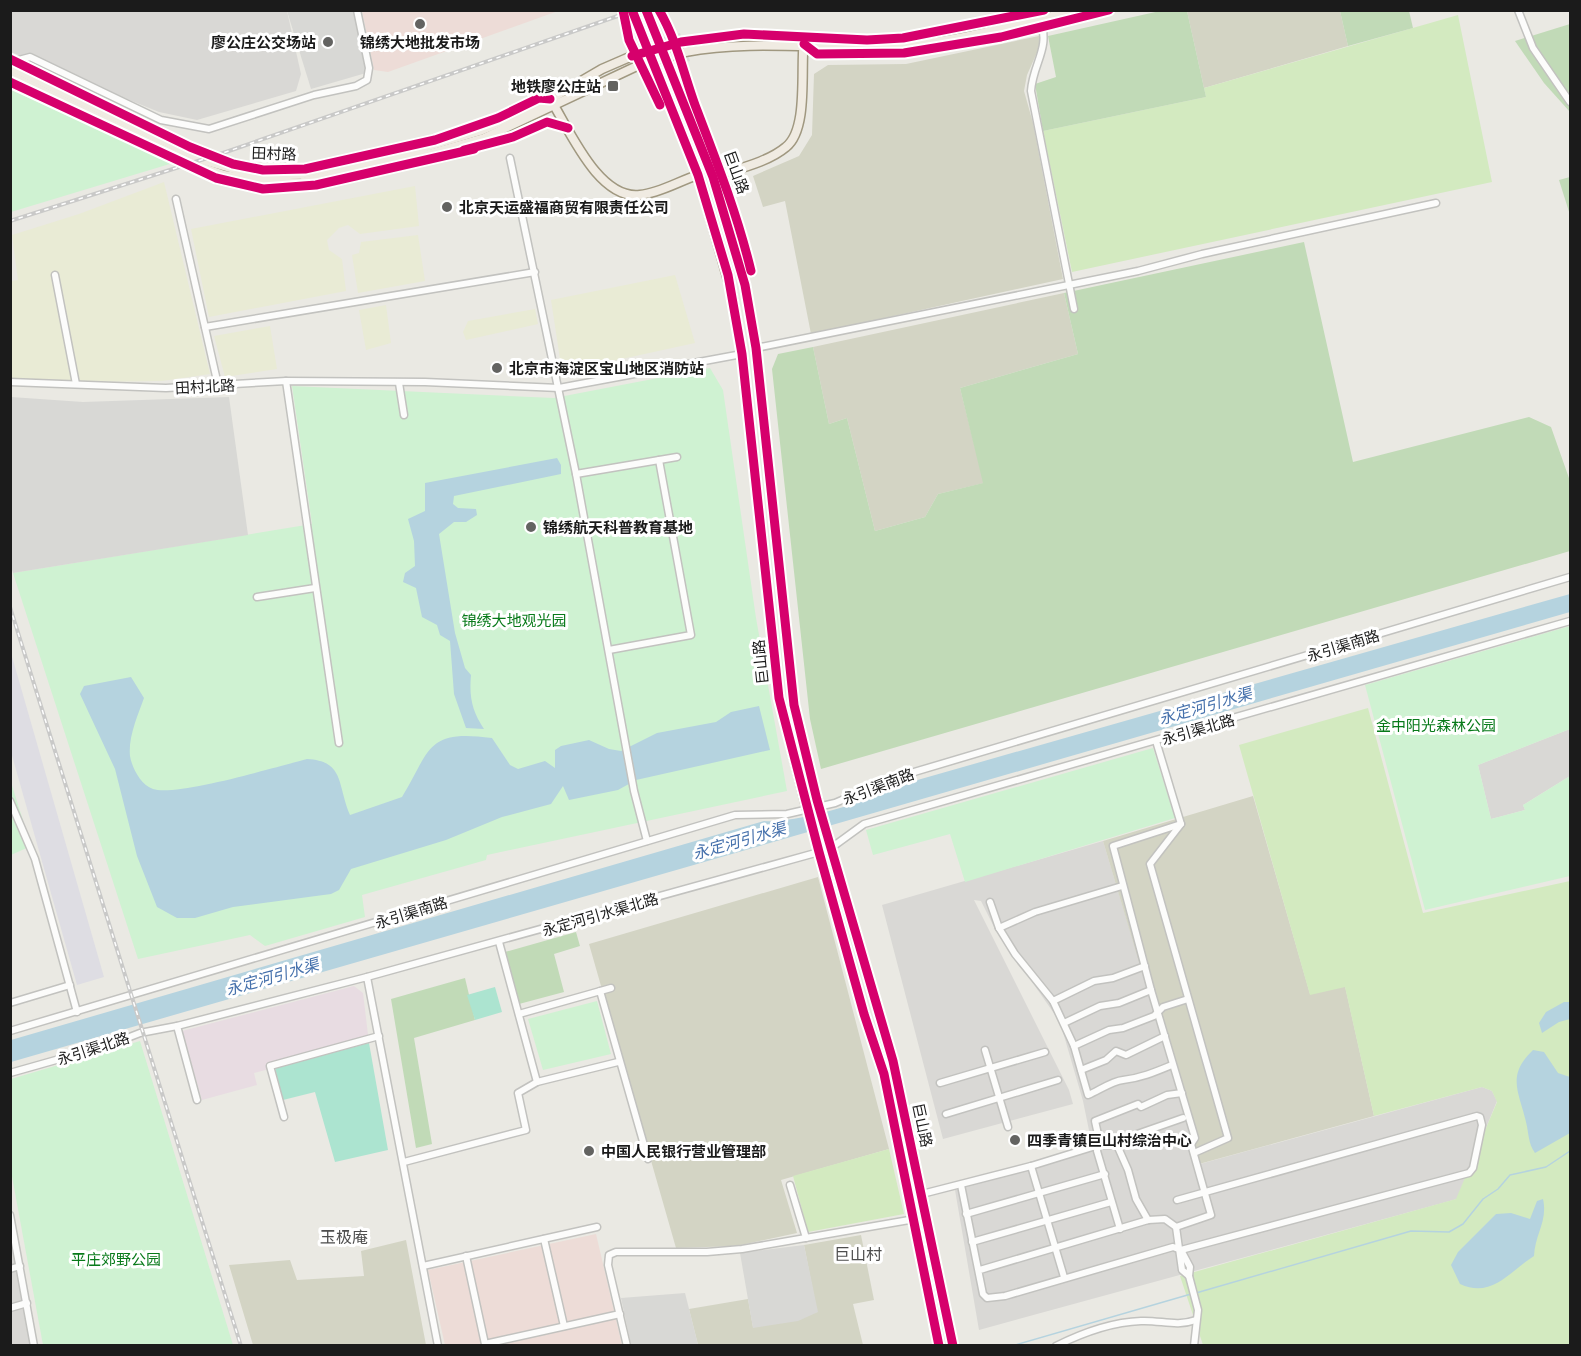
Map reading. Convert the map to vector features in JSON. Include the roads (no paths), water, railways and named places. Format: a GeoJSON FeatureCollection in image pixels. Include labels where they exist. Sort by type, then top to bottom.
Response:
{"type":"FeatureCollection","features":[{"type":"Feature","properties":{"kind":"main road","name":"巨山路"},"geometry":{"type":"LineString","coordinates":[[632,10],[698,175],[725,264],[742,354],[779,698],[814,836],[864,1014],[884,1074],[939,1346]]}},
{"type":"Feature","properties":{"kind":"main road","name":"巨山路"},"geometry":{"type":"LineString","coordinates":[[646,10],[713,177],[745,285],[756,348],[794,705],[817,801],[893,1061],[953,1346]]}},
{"type":"Feature","properties":{"kind":"main road"},"geometry":{"type":"LineString","coordinates":[[713,177],[776,154],[792,142],[799,128],[804,40],[849,48],[892,47],[970,35],[1042,15],[1077,10]]}},
{"type":"Feature","properties":{"kind":"main road","name":"田村路"},"geometry":{"type":"LineString","coordinates":[[11,70],[204,168],[251,181],[302,182],[429,154],[484,138],[552,102],[602,69],[632,56],[681,42],[744,34],[804,40]]}},
{"type":"Feature","properties":{"kind":"main road","name":"田村路"},"geometry":{"type":"LineString","coordinates":[[11,70],[206,161],[251,174],[276,176],[303,174],[443,143],[505,122],[637,66],[685,52],[804,40]]}},
{"type":"Feature","properties":{"kind":"main road"},"geometry":{"type":"LineString","coordinates":[[552,102],[604,183],[622,194],[647,194],[698,175]]}},
{"type":"Feature","properties":{"kind":"street"},"geometry":{"type":"LineString","coordinates":[[11,70],[15,61],[30,57],[161,120],[215,129],[314,95],[356,86],[367,80],[369,68],[357,10]]}},
{"type":"Feature","properties":{"kind":"street"},"geometry":{"type":"LineString","coordinates":[[1518,10],[1533,48],[1570,102]]}},
{"type":"Feature","properties":{"kind":"street"},"geometry":{"type":"LineString","coordinates":[[1042,15],[1045,47],[1032,75],[1031,91],[1074,309]]}},
{"type":"Feature","properties":{"kind":"street"},"geometry":{"type":"LineString","coordinates":[[429,154],[474,149],[547,122],[568,128]]}},
{"type":"Feature","properties":{"kind":"street"},"geometry":{"type":"LineString","coordinates":[[510,158],[576,474],[634,791],[647,841]]}},
{"type":"Feature","properties":{"kind":"street"},"geometry":{"type":"LineString","coordinates":[[176,199],[218,385]]}},
{"type":"Feature","properties":{"kind":"street"},"geometry":{"type":"LineString","coordinates":[[756,348],[1069,284],[1436,203]]}},
{"type":"Feature","properties":{"kind":"street"},"geometry":{"type":"LineString","coordinates":[[205,327],[535,272]]}},
{"type":"Feature","properties":{"kind":"street"},"geometry":{"type":"LineString","coordinates":[[55,275],[76,384]]}},
{"type":"Feature","properties":{"kind":"street","name":"田村北路"},"geometry":{"type":"LineString","coordinates":[[10,382],[166,388],[286,381],[559,388],[742,354]]}},
{"type":"Feature","properties":{"kind":"street"},"geometry":{"type":"LineString","coordinates":[[286,381],[339,743]]}},
{"type":"Feature","properties":{"kind":"street"},"geometry":{"type":"LineString","coordinates":[[399,383],[404,416]]}},
{"type":"Feature","properties":{"kind":"street"},"geometry":{"type":"LineString","coordinates":[[576,474],[677,457]]}},
{"type":"Feature","properties":{"kind":"street"},"geometry":{"type":"LineString","coordinates":[[609,650],[691,635],[659,460]]}},
{"type":"Feature","properties":{"kind":"street","name":"永引渠南路"},"geometry":{"type":"LineString","coordinates":[[10,1031],[735,815],[787,814],[835,803],[894,777],[1570,578]]}},
{"type":"Feature","properties":{"kind":"street"},"geometry":{"type":"LineString","coordinates":[[257,597],[315,588]]}},
{"type":"Feature","properties":{"kind":"street","name":"永引渠北路"},"geometry":{"type":"LineString","coordinates":[[831,848],[864,824],[1570,621]]}},
{"type":"Feature","properties":{"kind":"street"},"geometry":{"type":"LineString","coordinates":[[1156,741],[1181,824]]}},
{"type":"Feature","properties":{"kind":"street"},"geometry":{"type":"LineString","coordinates":[[10,801],[35,859],[77,1011]]}},
{"type":"Feature","properties":{"kind":"street"},"geometry":{"type":"LineString","coordinates":[[1176,1227],[1211,1215],[1191,1144],[1195,1138],[1172,1065],[1113,846],[1181,824]]}},
{"type":"Feature","properties":{"kind":"street"},"geometry":{"type":"LineString","coordinates":[[1181,824],[1150,864],[1228,1138],[1194,1153]]}},
{"type":"Feature","properties":{"kind":"street","name":"永定河引水渠北路"},"geometry":{"type":"LineString","coordinates":[[367,976],[499,942],[831,848]]}},
{"type":"Feature","properties":{"kind":"street"},"geometry":{"type":"LineString","coordinates":[[999,928],[1035,912],[1122,886]]}},
{"type":"Feature","properties":{"kind":"street"},"geometry":{"type":"LineString","coordinates":[[990,902],[999,928],[1016,954],[1053,1000],[1074,1046],[1088,1095],[1123,1080],[1129,1081],[1143,1077],[1172,1065]]}},
{"type":"Feature","properties":{"kind":"street"},"geometry":{"type":"LineString","coordinates":[[499,942],[537,1083]]}},
{"type":"Feature","properties":{"kind":"street"},"geometry":{"type":"LineString","coordinates":[[1053,1000],[1094,981],[1113,978],[1145,966]]}},
{"type":"Feature","properties":{"kind":"street"},"geometry":{"type":"LineString","coordinates":[[367,976],[438,1346]]}},
{"type":"Feature","properties":{"kind":"street","name":"永引渠北路"},"geometry":{"type":"LineString","coordinates":[[10,1073],[118,1042],[140,1033],[177,1026],[367,976]]}},
{"type":"Feature","properties":{"kind":"street"},"geometry":{"type":"LineString","coordinates":[[10,1003],[70,985]]}},
{"type":"Feature","properties":{"kind":"street"},"geometry":{"type":"LineString","coordinates":[[519,1014],[611,988]]}},
{"type":"Feature","properties":{"kind":"street"},"geometry":{"type":"LineString","coordinates":[[1064,1023],[1100,1006],[1119,1003],[1151,990]]}},
{"type":"Feature","properties":{"kind":"street"},"geometry":{"type":"LineString","coordinates":[[600,991],[618,1062],[648,1158]]}},
{"type":"Feature","properties":{"kind":"street"},"geometry":{"type":"LineString","coordinates":[[1074,1046],[1109,1030],[1123,1028],[1143,1020],[1163,1007],[1188,999]]}},
{"type":"Feature","properties":{"kind":"street"},"geometry":{"type":"LineString","coordinates":[[177,1026],[197,1100]]}},
{"type":"Feature","properties":{"kind":"street"},"geometry":{"type":"LineString","coordinates":[[285,1117],[270,1066],[379,1036]]}},
{"type":"Feature","properties":{"kind":"street"},"geometry":{"type":"LineString","coordinates":[[1080,1070],[1106,1060],[1116,1051],[1126,1055],[1165,1036]]}},
{"type":"Feature","properties":{"kind":"street"},"geometry":{"type":"LineString","coordinates":[[986,1050],[1008,1127]]}},
{"type":"Feature","properties":{"kind":"street"},"geometry":{"type":"LineString","coordinates":[[940,1083],[1045,1052]]}},
{"type":"Feature","properties":{"kind":"street"},"geometry":{"type":"LineString","coordinates":[[404,1162],[526,1130],[518,1093],[537,1083],[618,1062]]}},
{"type":"Feature","properties":{"kind":"street"},"geometry":{"type":"LineString","coordinates":[[946,1114],[1058,1080]]}},
{"type":"Feature","properties":{"kind":"street"},"geometry":{"type":"LineString","coordinates":[[1120,1229],[1097,1151],[1099,1145],[1095,1121],[1138,1104],[1141,1107],[1167,1095],[1182,1093]]}},
{"type":"Feature","properties":{"kind":"street"},"geometry":{"type":"LineString","coordinates":[[961,1185],[980,1270],[983,1294],[990,1298],[1005,1296],[1173,1247],[1181,1251],[1469,1173],[1473,1168],[1482,1125],[1480,1117],[1177,1200]]}},
{"type":"Feature","properties":{"kind":"street"},"geometry":{"type":"LineString","coordinates":[[1117,1145],[1120,1140],[1183,1118]]}},
{"type":"Feature","properties":{"kind":"street"},"geometry":{"type":"LineString","coordinates":[[922,1194],[1032,1166],[1099,1145],[1117,1145]]}},
{"type":"Feature","properties":{"kind":"street"},"geometry":{"type":"LineString","coordinates":[[1117,1145],[1128,1170],[1136,1199],[1148,1220]]}},
{"type":"Feature","properties":{"kind":"street"},"geometry":{"type":"LineString","coordinates":[[1032,1166],[1064,1277]]}},
{"type":"Feature","properties":{"kind":"street"},"geometry":{"type":"LineString","coordinates":[[966,1214],[1105,1174]]}},
{"type":"Feature","properties":{"kind":"street"},"geometry":{"type":"LineString","coordinates":[[790,1185],[806,1238]]}},
{"type":"Feature","properties":{"kind":"street"},"geometry":{"type":"LineString","coordinates":[[972,1242],[1111,1202]]}},
{"type":"Feature","properties":{"kind":"street"},"geometry":{"type":"LineString","coordinates":[[10,1215],[34,1346]]}},
{"type":"Feature","properties":{"kind":"street"},"geometry":{"type":"LineString","coordinates":[[627,1346],[608,1265],[609,1255],[616,1252],[707,1252],[915,1220]]}},
{"type":"Feature","properties":{"kind":"street"},"geometry":{"type":"LineString","coordinates":[[980,1270],[1148,1220],[1165,1220],[1176,1227],[1182,1270],[1189,1276],[1196,1303],[1198,1330],[1194,1346]]}},
{"type":"Feature","properties":{"kind":"street"},"geometry":{"type":"LineString","coordinates":[[423,1266],[597,1227]]}},
{"type":"Feature","properties":{"kind":"street"},"geometry":{"type":"LineString","coordinates":[[544,1239],[564,1326]]}},
{"type":"Feature","properties":{"kind":"street"},"geometry":{"type":"LineString","coordinates":[[466,1256],[485,1344],[620,1314]]}},
{"type":"Feature","properties":{"kind":"street"},"geometry":{"type":"LineString","coordinates":[[10,1269],[20,1266]]}},
{"type":"Feature","properties":{"kind":"street"},"geometry":{"type":"LineString","coordinates":[[10,1308],[27,1303]]}},
{"type":"Feature","properties":{"kind":"street"},"geometry":{"type":"LineString","coordinates":[[1056,1346],[1103,1327],[1141,1321],[1180,1325],[1196,1320]]}},
{"type":"Feature","properties":{"kind":"water"},"geometry":{"type":"Polygon","coordinates":[[[557,458],[561,465],[561,474],[454,496],[453,504],[458,508],[476,509],[477,515],[466,522],[454,522],[439,534],[455,633],[465,668],[471,675],[470,690],[474,710],[484,729],[466,728],[454,694],[450,641],[440,635],[437,625],[422,617],[416,588],[403,582],[405,573],[415,566],[414,541],[408,519],[425,511],[425,483],[557,458]]]}},
{"type":"Feature","properties":{"kind":"water","name":"永定河引水渠"},"geometry":{"type":"Polygon","coordinates":[[[1570,594],[1570,612],[11,1062],[11,1040],[764,821],[798,818],[840,808],[914,781],[1570,594]]]}},
{"type":"Feature","properties":{"kind":"water"},"geometry":{"type":"Polygon","coordinates":[[[131,677],[144,698],[132,734],[130,756],[138,776],[149,787],[165,790],[183,789],[307,759],[328,764],[334,770],[350,815],[402,797],[433,746],[442,740],[454,737],[492,738],[510,765],[518,769],[545,761],[555,768],[555,750],[561,746],[589,740],[609,749],[621,751],[657,733],[716,722],[731,712],[759,706],[770,750],[636,780],[618,790],[569,800],[563,786],[551,804],[502,817],[446,840],[351,869],[339,890],[331,894],[233,907],[195,918],[177,918],[157,907],[137,856],[115,769],[80,694],[84,686],[131,677]]]}},
{"type":"Feature","properties":{"kind":"water"},"geometry":{"type":"Polygon","coordinates":[[[1564,1002],[1570,1002],[1570,1019],[1559,1022],[1542,1033],[1539,1023],[1546,1012],[1564,1002]]]}},
{"type":"Feature","properties":{"kind":"water"},"geometry":{"type":"Polygon","coordinates":[[[1533,1050],[1544,1052],[1558,1073],[1570,1077],[1570,1133],[1535,1153],[1530,1142],[1517,1084],[1520,1068],[1533,1050]]]}},
{"type":"Feature","properties":{"kind":"water"},"geometry":{"type":"Polygon","coordinates":[[[1543,1199],[1543,1221],[1534,1256],[1491,1286],[1471,1288],[1460,1284],[1451,1265],[1458,1252],[1496,1214],[1511,1213],[1530,1219],[1537,1201],[1543,1199]]]}},
{"type":"Feature","properties":{"kind":"waterway"},"geometry":{"type":"LineString","coordinates":[[1196,1293],[1411,1231],[1449,1232],[1463,1224],[1483,1199],[1498,1189],[1510,1175],[1546,1167],[1570,1151]]}},
{"type":"Feature","properties":{"kind":"waterway"},"geometry":{"type":"LineString","coordinates":[[1012,1346],[1191,1294]]}},
{"type":"Feature","properties":{"kind":"railway"},"geometry":{"type":"LineString","coordinates":[[10,221],[223,153],[635,10]]}},
{"type":"Feature","properties":{"kind":"railway"},"geometry":{"type":"LineString","coordinates":[[10,607],[241,1346]]}},
{"type":"Feature","properties":{"kind":"place","name":"锦绣大地批发市场"},"geometry":{"type":"Point","coordinates":[420,24]}},
{"type":"Feature","properties":{"kind":"place","name":"廖公庄公交场站"},"geometry":{"type":"Point","coordinates":[328,42]}},
{"type":"Feature","properties":{"kind":"place","name":"地铁廖公庄站"},"geometry":{"type":"Point","coordinates":[613,86]}},
{"type":"Feature","properties":{"kind":"place","name":"北京天运盛福商贸有限责任公司"},"geometry":{"type":"Point","coordinates":[447,207]}},
{"type":"Feature","properties":{"kind":"place","name":"北京市海淀区宝山地区消防站"},"geometry":{"type":"Point","coordinates":[497,368]}},
{"type":"Feature","properties":{"kind":"place","name":"锦绣航天科普教育基地"},"geometry":{"type":"Point","coordinates":[531,527]}},
{"type":"Feature","properties":{"kind":"place","name":"四季青镇巨山村综治中心"},"geometry":{"type":"Point","coordinates":[1015,1140]}},
{"type":"Feature","properties":{"kind":"place","name":"中国人民银行营业管理部"},"geometry":{"type":"Point","coordinates":[589,1151]}},
{"type":"Feature","properties":{"kind":"district","name":"玉极庵"},"geometry":{"type":"Point","coordinates":[344,1236]}},
{"type":"Feature","properties":{"kind":"district","name":"巨山村"},"geometry":{"type":"Point","coordinates":[858,1253]}},
{"type":"Feature","properties":{"kind":"park label","name":"锦绣大地观光园"},"geometry":{"type":"Point","coordinates":[514,620]}},
{"type":"Feature","properties":{"kind":"park label","name":"金中阳光森林公园"},"geometry":{"type":"Point","coordinates":[1436,725]}},
{"type":"Feature","properties":{"kind":"park label","name":"平庄郊野公园"},"geometry":{"type":"Point","coordinates":[116,1259]}}]}
